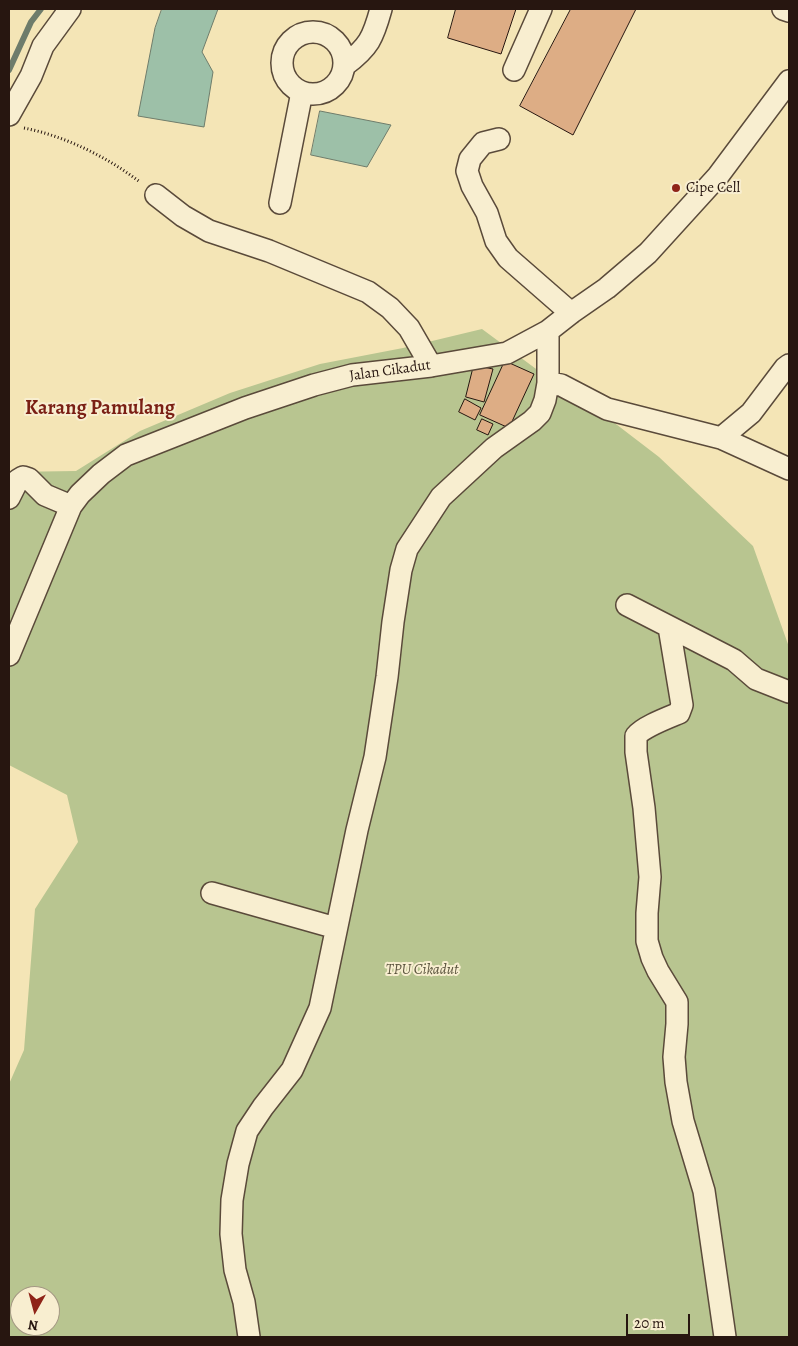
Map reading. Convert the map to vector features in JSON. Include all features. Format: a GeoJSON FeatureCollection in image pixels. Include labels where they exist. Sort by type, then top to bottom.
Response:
{"type":"FeatureCollection","features":[{"type":"Feature","properties":{"kind":"street"},"geometry":{"type":"LineString","coordinates":[[13,121],[43,46],[70,9]]}},
{"type":"Feature","properties":{"kind":"street"},"geometry":{"type":"LineString","coordinates":[[345,65],[362,52],[375,33],[381,9]]}},
{"type":"Feature","properties":{"kind":"street"},"geometry":{"type":"LineString","coordinates":[[514,70],[541,9]]}},
{"type":"Feature","properties":{"kind":"street"},"geometry":{"type":"LineString","coordinates":[[783,9],[789,11]]}},
{"type":"Feature","properties":{"kind":"street"},"geometry":{"type":"LineString","coordinates":[[307,32],[319,32],[329,36],[338,43],[344,54],[345,65],[338,83],[321,93],[312,94],[302,92],[292,86],[285,77],[282,66],[283,54],[288,44],[296,36],[307,32]]}},
{"type":"Feature","properties":{"kind":"street","name":"Jalan Cikadut"},"geometry":{"type":"LineString","coordinates":[[10,645],[71,506],[80,494],[101,474],[126,455],[245,408],[314,385],[352,375],[431,366],[507,353],[548,331],[608,288],[648,253],[718,176],[789,81]]}},
{"type":"Feature","properties":{"kind":"street"},"geometry":{"type":"LineString","coordinates":[[280,204],[302,92]]}},
{"type":"Feature","properties":{"kind":"street"},"geometry":{"type":"LineString","coordinates":[[499,139],[483,144],[470,159],[467,171],[472,186],[487,212],[496,241],[508,258],[571,313]]}},
{"type":"Feature","properties":{"kind":"street"},"geometry":{"type":"LineString","coordinates":[[156,195],[183,216],[209,231],[268,251],[368,292],[390,308],[409,328],[431,366]]}},
{"type":"Feature","properties":{"kind":"street"},"geometry":{"type":"LineString","coordinates":[[249,1337],[244,1302],[235,1270],[231,1234],[232,1200],[238,1164],[247,1131],[292,1070],[320,1008],[357,830],[375,758],[393,622],[401,570],[407,549],[441,497],[494,448],[532,421],[540,413],[548,383],[548,331]]}},
{"type":"Feature","properties":{"kind":"street"},"geometry":{"type":"LineString","coordinates":[[721,438],[751,413],[789,365]]}},
{"type":"Feature","properties":{"kind":"street"},"geometry":{"type":"LineString","coordinates":[[548,383],[561,385],[606,409],[721,438],[789,469]]}},
{"type":"Feature","properties":{"kind":"street"},"geometry":{"type":"LineString","coordinates":[[9,498],[18,480],[23,477],[29,479],[45,494],[71,506]]}},
{"type":"Feature","properties":{"kind":"street"},"geometry":{"type":"LineString","coordinates":[[626,605],[734,660],[756,679],[789,692]]}},
{"type":"Feature","properties":{"kind":"street"},"geometry":{"type":"LineString","coordinates":[[669,627],[682,705],[681,710],[679,713],[644,728],[636,736],[650,877],[647,913],[648,941],[652,958],[658,971],[677,1002],[674,1057],[678,1090],[683,1122],[704,1191],[725,1337]]}},
{"type":"Feature","properties":{"kind":"street"},"geometry":{"type":"LineString","coordinates":[[212,893],[336,928]]}},
{"type":"Feature","properties":{"kind":"path"},"geometry":{"type":"LineString","coordinates":[[13,121],[26,128],[82,146],[124,170],[156,195]]}},
{"type":"Feature","properties":{"kind":"green space","name":"TPU Cikadut"},"geometry":{"type":"Polygon","coordinates":[[[482,329],[547,377],[595,408],[659,457],[753,546],[789,647],[789,1337],[9,1337],[9,1084],[24,1050],[35,909],[78,842],[67,795],[9,765],[9,472],[76,471],[140,431],[230,393],[320,364],[403,348],[482,329]]]}},
{"type":"Feature","properties":{"kind":"shaded area"},"geometry":{"type":"Polygon","coordinates":[[[162,9],[218,9],[202,52],[213,72],[204,127],[138,116],[155,28],[162,9]]]}},
{"type":"Feature","properties":{"kind":"shaded area"},"geometry":{"type":"Polygon","coordinates":[[[320,111],[391,125],[367,167],[311,155],[320,111]]]}},
{"type":"Feature","properties":{"kind":"building"},"geometry":{"type":"Polygon","coordinates":[[[456,9],[516,9],[501,54],[448,38],[456,9]]]}},
{"type":"Feature","properties":{"kind":"building"},"geometry":{"type":"Polygon","coordinates":[[[571,9],[636,9],[573,135],[520,106],[571,9]]]}},
{"type":"Feature","properties":{"kind":"building"},"geometry":{"type":"Polygon","coordinates":[[[505,361],[534,374],[509,428],[480,415],[505,361]]]}},
{"type":"Feature","properties":{"kind":"building"},"geometry":{"type":"Polygon","coordinates":[[[474,365],[493,369],[484,402],[466,397],[474,365]]]}},
{"type":"Feature","properties":{"kind":"building"},"geometry":{"type":"Polygon","coordinates":[[[465,399],[481,408],[475,420],[459,412],[465,399]]]}},
{"type":"Feature","properties":{"kind":"building"},"geometry":{"type":"Polygon","coordinates":[[[482,419],[493,424],[488,435],[477,430],[482,419]]]}},
{"type":"Feature","properties":{"kind":"waterway"},"geometry":{"type":"LineString","coordinates":[[9,70],[31,22],[41,9]]}},
{"type":"Feature","properties":{"kind":"place","name":"Cipe Cell"},"geometry":{"type":"Point","coordinates":[676,188]}},
{"type":"Feature","properties":{"kind":"district","name":"Karang Pamulang"},"geometry":{"type":"Point","coordinates":[100,409]}}]}
